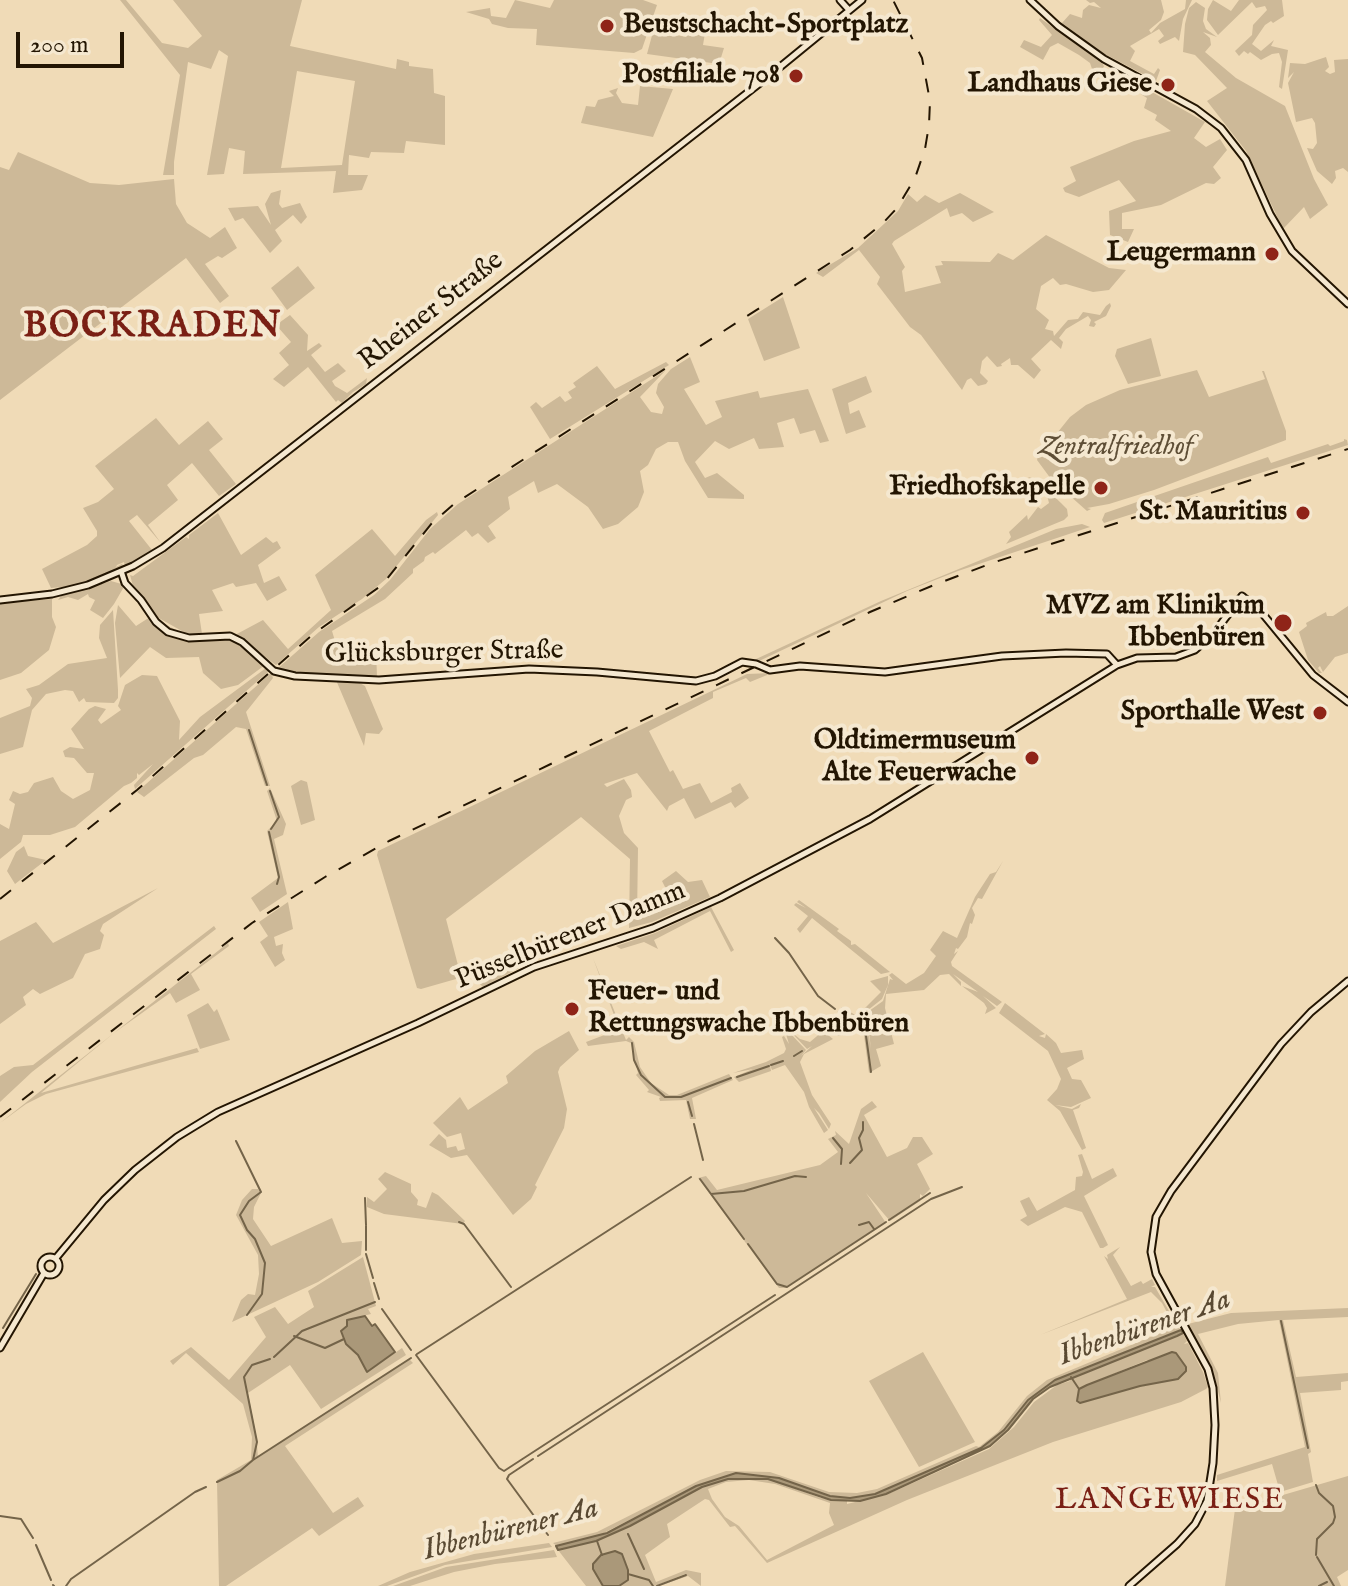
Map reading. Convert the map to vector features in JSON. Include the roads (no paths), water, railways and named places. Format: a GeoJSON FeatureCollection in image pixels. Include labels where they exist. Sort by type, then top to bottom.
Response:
{"type":"FeatureCollection","features":[{"type":"Feature","properties":{"kind":"main road"},"geometry":{"type":"LineString","coordinates":[[840,0],[849,10]]}},
{"type":"Feature","properties":{"kind":"main road","name":"Rheiner Straße"},"geometry":{"type":"LineString","coordinates":[[0,600],[55,594],[103,580],[179,537],[862,0]]}},
{"type":"Feature","properties":{"kind":"main road"},"geometry":{"type":"LineString","coordinates":[[1030,0],[1058,26],[1104,59],[1189,104],[1221,128],[1243,155],[1270,214],[1292,251],[1348,304]]}},
{"type":"Feature","properties":{"kind":"main road","name":"Glücksburger Straße"},"geometry":{"type":"LineString","coordinates":[[124,570],[127,585],[156,622],[168,632],[189,638],[230,636],[242,642],[278,673],[295,676],[371,680],[529,669],[696,681],[715,676],[742,662],[770,670],[800,666],[885,672],[1002,656],[1066,653],[1107,654],[1117,665]]}},
{"type":"Feature","properties":{"kind":"main road"},"geometry":{"type":"LineString","coordinates":[[103,580],[118,580],[127,585]]}},
{"type":"Feature","properties":{"kind":"main road"},"geometry":{"type":"LineString","coordinates":[[1117,665],[1137,658],[1176,657],[1195,650],[1214,633],[1242,596],[1262,613],[1313,675],[1348,702]]}},
{"type":"Feature","properties":{"kind":"main road","name":"Püsselbürener Damm"},"geometry":{"type":"LineString","coordinates":[[56,1258],[104,1200],[135,1170],[177,1137],[218,1112],[418,1023],[534,967],[653,928],[720,898],[856,827],[1117,665]]}},
{"type":"Feature","properties":{"kind":"main road"},"geometry":{"type":"LineString","coordinates":[[1129,1586],[1190,1531],[1204,1507],[1211,1485],[1214,1396],[1208,1369],[1153,1265],[1152,1236],[1159,1211],[1281,1044],[1311,1012],[1348,981]]}},
{"type":"Feature","properties":{"kind":"main road"},"geometry":{"type":"LineString","coordinates":[[56,1258],[58,1272],[50,1275],[44,1273],[41,1269],[43,1261],[56,1258]]}},
{"type":"Feature","properties":{"kind":"main road"},"geometry":{"type":"LineString","coordinates":[[0,1348],[44,1273]]}},
{"type":"Feature","properties":{"kind":"waterway"},"geometry":{"type":"LineString","coordinates":[[249,730],[267,785]]}},
{"type":"Feature","properties":{"kind":"waterway"},"geometry":{"type":"LineString","coordinates":[[270,791],[279,817],[271,829]]}},
{"type":"Feature","properties":{"kind":"waterway"},"geometry":{"type":"LineString","coordinates":[[269,832],[279,877],[277,884]]}},
{"type":"Feature","properties":{"kind":"waterway"},"geometry":{"type":"LineString","coordinates":[[775,938],[818,996],[835,1009]]}},
{"type":"Feature","properties":{"kind":"waterway"},"geometry":{"type":"LineString","coordinates":[[840,1011],[855,1019]]}},
{"type":"Feature","properties":{"kind":"waterway"},"geometry":{"type":"LineString","coordinates":[[866,1036],[871,1072]]}},
{"type":"Feature","properties":{"kind":"waterway"},"geometry":{"type":"LineString","coordinates":[[632,1043],[634,1060],[641,1075],[665,1097],[681,1097],[731,1078]]}},
{"type":"Feature","properties":{"kind":"waterway"},"geometry":{"type":"LineString","coordinates":[[794,1056],[802,1051]]}},
{"type":"Feature","properties":{"kind":"waterway"},"geometry":{"type":"LineString","coordinates":[[771,1065],[783,1061]]}},
{"type":"Feature","properties":{"kind":"waterway"},"geometry":{"type":"LineString","coordinates":[[737,1077],[769,1066]]}},
{"type":"Feature","properties":{"kind":"waterway"},"geometry":{"type":"LineString","coordinates":[[688,1102],[692,1116]]}},
{"type":"Feature","properties":{"kind":"waterway"},"geometry":{"type":"LineString","coordinates":[[850,1163],[862,1150],[859,1138],[863,1122]]}},
{"type":"Feature","properties":{"kind":"waterway"},"geometry":{"type":"LineString","coordinates":[[694,1124],[703,1160]]}},
{"type":"Feature","properties":{"kind":"waterway"},"geometry":{"type":"LineString","coordinates":[[833,1138],[842,1149],[841,1164]]}},
{"type":"Feature","properties":{"kind":"waterway"},"geometry":{"type":"LineString","coordinates":[[236,1141],[261,1192],[249,1201],[240,1215],[265,1263],[262,1294],[247,1315]]}},
{"type":"Feature","properties":{"kind":"waterway"},"geometry":{"type":"LineString","coordinates":[[711,1194],[744,1191],[795,1176],[806,1177]]}},
{"type":"Feature","properties":{"kind":"waterway"},"geometry":{"type":"LineString","coordinates":[[417,1354],[691,1177]]}},
{"type":"Feature","properties":{"kind":"waterway"},"geometry":{"type":"LineString","coordinates":[[700,1179],[744,1239]]}},
{"type":"Feature","properties":{"kind":"waterway"},"geometry":{"type":"LineString","coordinates":[[538,1456],[931,1199],[962,1187]]}},
{"type":"Feature","properties":{"kind":"waterway"},"geometry":{"type":"LineString","coordinates":[[889,1220],[930,1193]]}},
{"type":"Feature","properties":{"kind":"waterway"},"geometry":{"type":"LineString","coordinates":[[365,1198],[366,1225]]}},
{"type":"Feature","properties":{"kind":"waterway"},"geometry":{"type":"LineString","coordinates":[[459,1222],[464,1224],[511,1287]]}},
{"type":"Feature","properties":{"kind":"waterway"},"geometry":{"type":"LineString","coordinates":[[859,1225],[869,1222],[874,1229]]}},
{"type":"Feature","properties":{"kind":"waterway"},"geometry":{"type":"LineString","coordinates":[[748,1244],[777,1284],[787,1287],[886,1222]]}},
{"type":"Feature","properties":{"kind":"waterway"},"geometry":{"type":"LineString","coordinates":[[366,1226],[366,1250]]}},
{"type":"Feature","properties":{"kind":"waterway"},"geometry":{"type":"LineString","coordinates":[[366,1254],[373,1278]]}},
{"type":"Feature","properties":{"kind":"waterway"},"geometry":{"type":"LineString","coordinates":[[3,1328],[36,1274]]}},
{"type":"Feature","properties":{"kind":"waterway"},"geometry":{"type":"LineString","coordinates":[[374,1283],[379,1299]]}},
{"type":"Feature","properties":{"kind":"waterway"},"geometry":{"type":"LineString","coordinates":[[416,1355],[504,1471],[775,1295]]}},
{"type":"Feature","properties":{"kind":"waterway"},"geometry":{"type":"LineString","coordinates":[[274,1357],[302,1331],[375,1302]]}},
{"type":"Feature","properties":{"kind":"waterway"},"geometry":{"type":"LineString","coordinates":[[382,1309],[411,1350]]}},
{"type":"Feature","properties":{"kind":"waterway"},"geometry":{"type":"LineString","coordinates":[[1281,1321],[1308,1448]]}},
{"type":"Feature","properties":{"kind":"waterway"},"geometry":{"type":"LineString","coordinates":[[294,1336],[325,1348],[344,1339]]}},
{"type":"Feature","properties":{"kind":"waterway"},"geometry":{"type":"LineString","coordinates":[[253,1460],[411,1358]]}},
{"type":"Feature","properties":{"kind":"waterway"},"geometry":{"type":"LineString","coordinates":[[217,1482],[240,1471],[253,1460],[257,1442],[244,1377],[252,1365],[270,1359]]}},
{"type":"Feature","properties":{"kind":"waterway","name":"Ibbenbürener Aa"},"geometry":{"type":"LineString","coordinates":[[1071,1377],[1079,1389]]}},
{"type":"Feature","properties":{"kind":"waterway","name":"Ibbenbürener Aa"},"geometry":{"type":"LineString","coordinates":[[533,1459],[507,1479],[548,1535]]}},
{"type":"Feature","properties":{"kind":"waterway"},"geometry":{"type":"LineString","coordinates":[[1316,1485],[1319,1493],[1333,1506],[1335,1517],[1317,1539],[1316,1555]]}},
{"type":"Feature","properties":{"kind":"waterway"},"geometry":{"type":"LineString","coordinates":[[66,1586],[71,1579],[206,1487]]}},
{"type":"Feature","properties":{"kind":"waterway"},"geometry":{"type":"LineString","coordinates":[[0,1516],[21,1519],[33,1538]]}},
{"type":"Feature","properties":{"kind":"waterway"},"geometry":{"type":"LineString","coordinates":[[628,1534],[644,1569]]}},
{"type":"Feature","properties":{"kind":"waterway","name":"Ibbenbürener Aa"},"geometry":{"type":"LineString","coordinates":[[597,1541],[602,1555]]}},
{"type":"Feature","properties":{"kind":"waterway"},"geometry":{"type":"LineString","coordinates":[[36,1545],[51,1580]]}},
{"type":"Feature","properties":{"kind":"waterway"},"geometry":{"type":"LineString","coordinates":[[1317,1557],[1334,1586]]}},
{"type":"Feature","properties":{"kind":"waterway"},"geometry":{"type":"LineString","coordinates":[[628,1574],[649,1580],[653,1586]]}},
{"type":"Feature","properties":{"kind":"waterway"},"geometry":{"type":"LineString","coordinates":[[657,1586],[686,1575]]}},
{"type":"Feature","properties":{"kind":"waterway"},"geometry":{"type":"LineString","coordinates":[[1319,1586],[1327,1582]]}},
{"type":"Feature","properties":{"kind":"railway"},"geometry":{"type":"LineString","coordinates":[[0,899],[137,790],[312,635],[382,585],[432,523],[454,504],[850,250],[883,223],[897,208],[915,178],[929,125],[930,101],[922,58],[893,0]]}},
{"type":"Feature","properties":{"kind":"railway"},"geometry":{"type":"LineString","coordinates":[[0,1117],[252,923],[389,841],[870,612],[934,585],[995,562],[1348,449]]}},
{"type":"Feature","properties":{"kind":"place","name":"Beustschacht-Sportplatz"},"geometry":{"type":"Point","coordinates":[607,26]}},
{"type":"Feature","properties":{"kind":"place","name":"Postfiliale 708"},"geometry":{"type":"Point","coordinates":[796,76]}},
{"type":"Feature","properties":{"kind":"place","name":"Landhaus Giese"},"geometry":{"type":"Point","coordinates":[1168,85]}},
{"type":"Feature","properties":{"kind":"place","name":"Leugermann"},"geometry":{"type":"Point","coordinates":[1272,254]}},
{"type":"Feature","properties":{"kind":"place","name":"Friedhofskapelle"},"geometry":{"type":"Point","coordinates":[1101,488]}},
{"type":"Feature","properties":{"kind":"place","name":"St. Mauritius"},"geometry":{"type":"Point","coordinates":[1303,513]}},
{"type":"Feature","properties":{"kind":"place","name":"MVZ am Klinikum Ibbenbüren"},"geometry":{"type":"Point","coordinates":[1283,623]}},
{"type":"Feature","properties":{"kind":"place","name":"Sporthalle West"},"geometry":{"type":"Point","coordinates":[1320,713]}},
{"type":"Feature","properties":{"kind":"place","name":"Oldtimermuseum Alte Feuerwache"},"geometry":{"type":"Point","coordinates":[1032,758]}},
{"type":"Feature","properties":{"kind":"place","name":"Feuer- und Rettungswache Ibbenbüren"},"geometry":{"type":"Point","coordinates":[572,1009]}},
{"type":"Feature","properties":{"kind":"district","name":"BOCKRADEN"},"geometry":{"type":"Point","coordinates":[153,329]}},
{"type":"Feature","properties":{"kind":"district","name":"LANGEWIESE"},"geometry":{"type":"Point","coordinates":[1170,1502]}},
{"type":"Feature","properties":{"kind":"park label","name":"Zentralfriedhof"},"geometry":{"type":"Point","coordinates":[1116,448]}}]}
